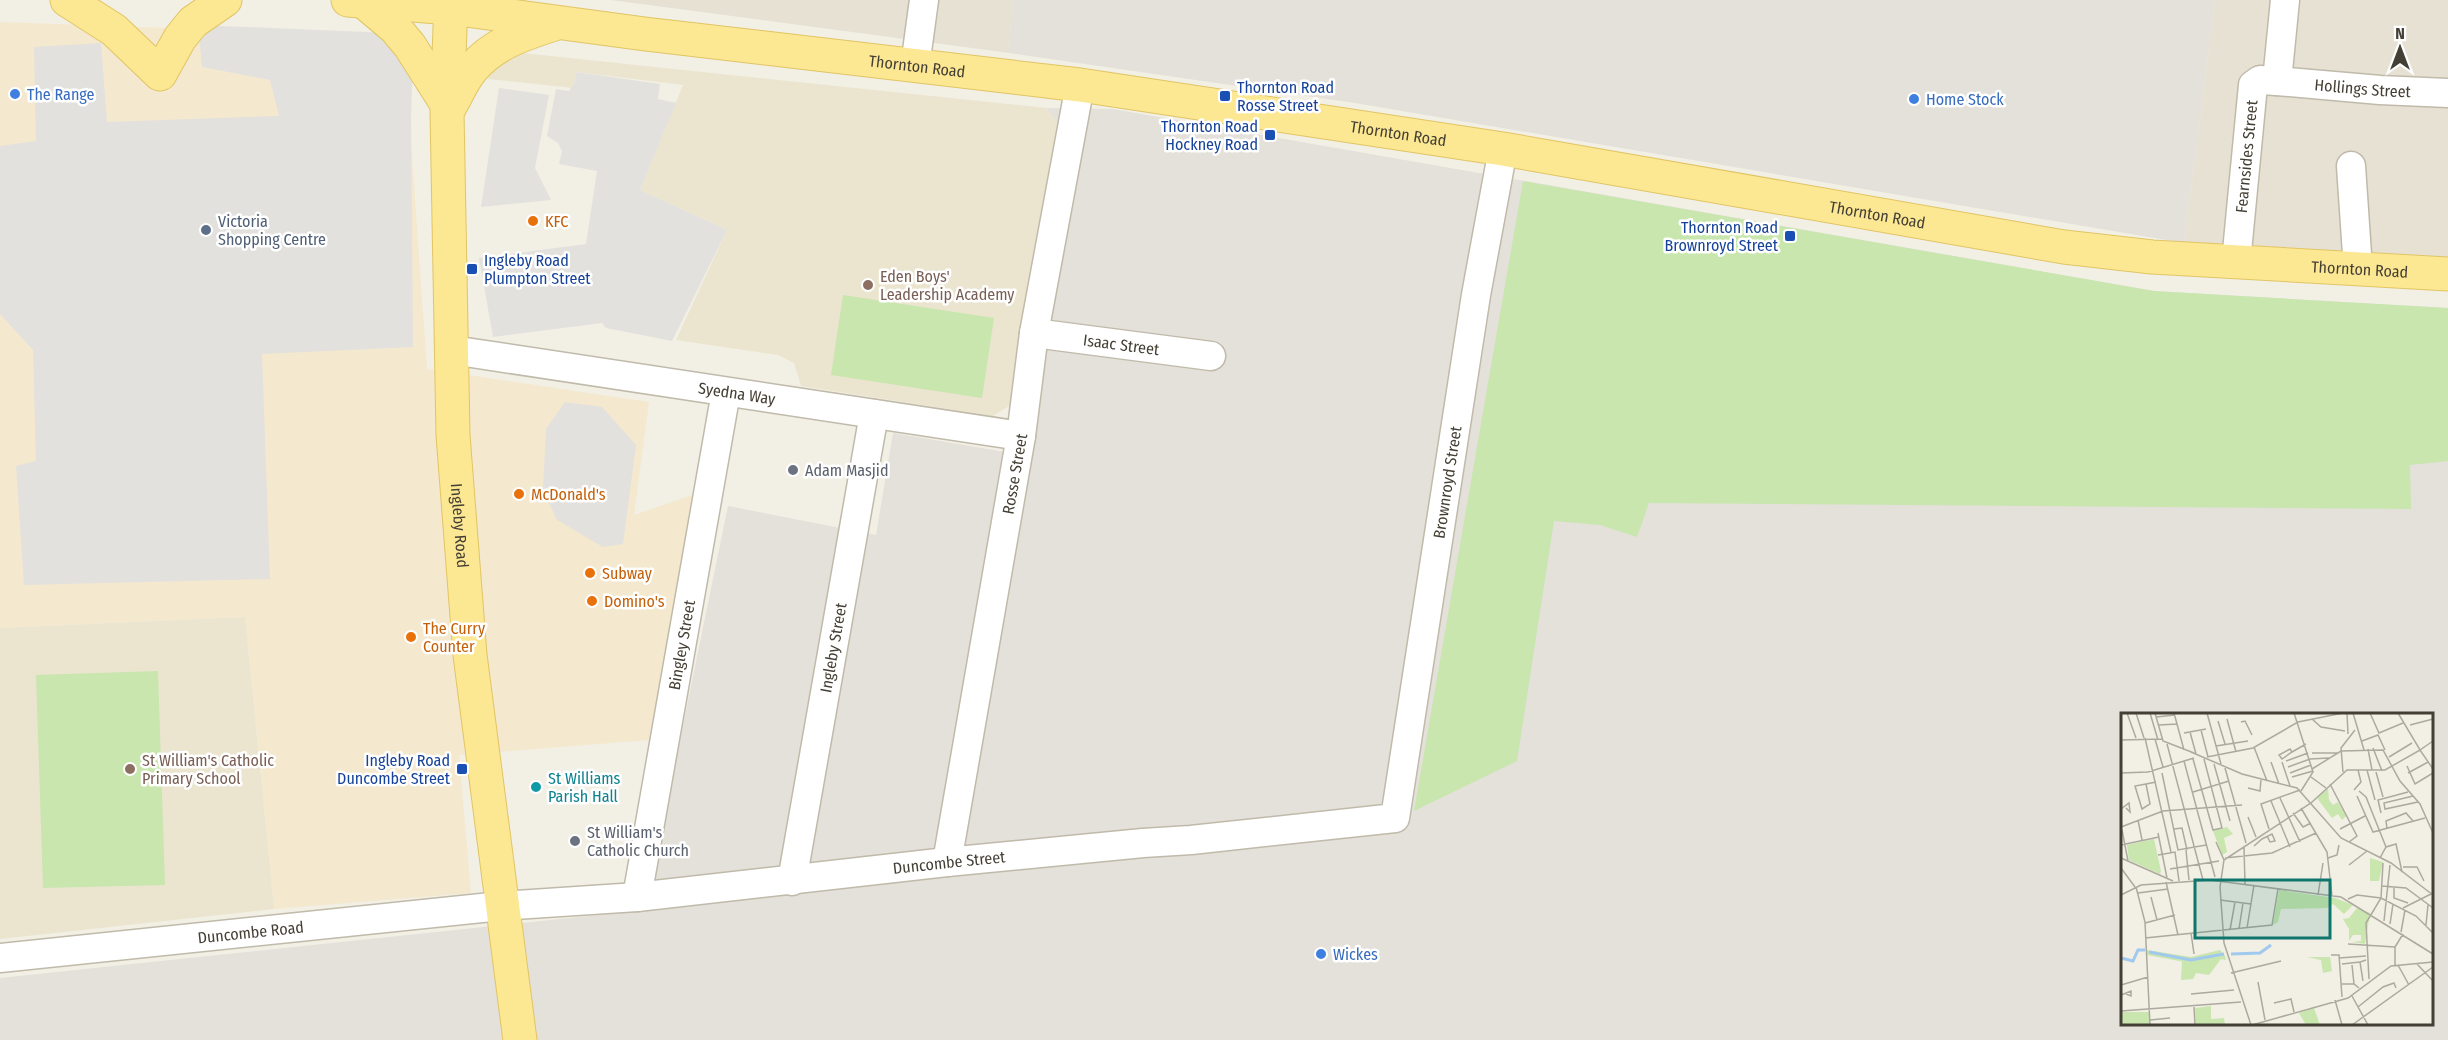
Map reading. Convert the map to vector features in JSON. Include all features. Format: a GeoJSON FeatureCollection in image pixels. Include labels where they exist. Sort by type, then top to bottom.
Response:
{"type":"FeatureCollection","features":[{"type":"Feature","properties":{"kind":"main road"},"geometry":{"type":"LineString","coordinates":[[67,0],[114,30],[160,74],[180,38],[193,22],[225,0]]}},
{"type":"Feature","properties":{"kind":"main road"},"geometry":{"type":"LineString","coordinates":[[355,1],[395,28],[410,46],[447,108],[472,69],[488,54],[512,38],[558,22]]}},
{"type":"Feature","properties":{"kind":"main road","name":"Thornton Road"},"geometry":{"type":"LineString","coordinates":[[355,1],[451,4],[558,22],[1080,84],[1503,149],[2064,247],[2152,257],[2448,274]]}},
{"type":"Feature","properties":{"kind":"main road","name":"Ingleby Road"},"geometry":{"type":"LineString","coordinates":[[451,4],[447,108],[453,435],[464,587],[501,906],[520,1040]]}},
{"type":"Feature","properties":{"kind":"street"},"geometry":{"type":"LineString","coordinates":[[915,66],[924,0]]}},
{"type":"Feature","properties":{"kind":"street"},"geometry":{"type":"LineString","coordinates":[[2277,81],[2285,0]]}},
{"type":"Feature","properties":{"kind":"street","name":"Fearnsides Street"},"geometry":{"type":"LineString","coordinates":[[2236,262],[2253,85],[2260,80],[2277,81]]}},
{"type":"Feature","properties":{"kind":"street","name":"Hollings Street"},"geometry":{"type":"LineString","coordinates":[[2277,81],[2448,93]]}},
{"type":"Feature","properties":{"kind":"street","name":"Rosse Street"},"geometry":{"type":"LineString","coordinates":[[947,862],[1021,436],[1034,333],[1080,84]]}},
{"type":"Feature","properties":{"kind":"street","name":"Brownroyd Street"},"geometry":{"type":"LineString","coordinates":[[1395,818],[1476,296],[1503,149]]}},
{"type":"Feature","properties":{"kind":"street"},"geometry":{"type":"LineString","coordinates":[[2351,166],[2358,269]]}},
{"type":"Feature","properties":{"kind":"street","name":"Isaac Street"},"geometry":{"type":"LineString","coordinates":[[1034,333],[1211,356]]}},
{"type":"Feature","properties":{"kind":"street","name":"Syedna Way"},"geometry":{"type":"LineString","coordinates":[[452,350],[1021,436]]}},
{"type":"Feature","properties":{"kind":"street","name":"Bingley Street"},"geometry":{"type":"LineString","coordinates":[[637,897],[726,392]]}},
{"type":"Feature","properties":{"kind":"street","name":"Ingleby Street"},"geometry":{"type":"LineString","coordinates":[[792,881],[874,414]]}},
{"type":"Feature","properties":{"kind":"street","name":"Duncombe Street"},"geometry":{"type":"LineString","coordinates":[[501,906],[637,897],[947,862],[1191,840],[1395,818]]}},
{"type":"Feature","properties":{"kind":"street","name":"Duncombe Road"},"geometry":{"type":"LineString","coordinates":[[0,958],[501,906]]}},
{"type":"Feature","properties":{"kind":"shaded area"},"geometry":{"type":"Polygon","coordinates":[[[611,0],[1012,0],[1009,53],[611,0]]]}},
{"type":"Feature","properties":{"kind":"shaded area"},"geometry":{"type":"Polygon","coordinates":[[[1012,0],[2215,0],[2184,243],[1355,103],[1009,53],[1012,0]]]}},
{"type":"Feature","properties":{"kind":"shaded area"},"geometry":{"type":"Polygon","coordinates":[[[2215,0],[2448,0],[2448,260],[2184,243],[2215,0]]]}},
{"type":"Feature","properties":{"kind":"shaded area"},"geometry":{"type":"Polygon","coordinates":[[[0,22],[195,29],[404,44],[427,369],[649,402],[634,515],[695,494],[649,740],[459,755],[471,893],[274,909],[245,617],[0,628],[0,22]]]}},
{"type":"Feature","properties":{"kind":"shaded area","name":"Victoria Shopping Centre"},"geometry":{"type":"Polygon","coordinates":[[[198,25],[414,34],[411,115],[413,347],[262,354],[270,579],[24,585],[16,466],[36,461],[33,350],[0,314],[0,146],[36,141],[34,47],[101,43],[107,122],[279,116],[270,80],[202,67],[198,25]]]}},
{"type":"Feature","properties":{"kind":"shaded area","name":"Eden Boys' Leadership Academy"},"geometry":{"type":"Polygon","coordinates":[[[522,53],[1046,108],[1061,128],[1014,403],[993,416],[801,386],[794,363],[778,355],[676,340],[727,230],[640,190],[683,85],[576,72],[573,88],[488,79],[494,66],[522,53]]]}},
{"type":"Feature","properties":{"kind":"shaded area"},"geometry":{"type":"Polygon","coordinates":[[[576,72],[660,84],[658,99],[676,103],[640,190],[727,230],[672,341],[606,328],[602,323],[493,337],[479,258],[586,244],[597,171],[559,164],[562,151],[558,143],[547,136],[556,89],[569,91],[574,84],[576,72]]]}},
{"type":"Feature","properties":{"kind":"shaded area"},"geometry":{"type":"Polygon","coordinates":[[[499,88],[549,95],[535,168],[551,200],[481,207],[499,88]]]}},
{"type":"Feature","properties":{"kind":"shaded area"},"geometry":{"type":"Polygon","coordinates":[[[1046,108],[1113,109],[2154,291],[2448,308],[2448,1040],[0,1040],[0,978],[645,910],[728,506],[876,535],[893,433],[1005,452],[1061,128],[1046,108]]]}},
{"type":"Feature","properties":{"kind":"shaded area"},"geometry":{"type":"Polygon","coordinates":[[[565,402],[602,407],[636,445],[623,544],[603,547],[557,520],[543,490],[546,429],[565,402]]]}},
{"type":"Feature","properties":{"kind":"shaded area","name":"St William's Catholic Primary School"},"geometry":{"type":"Polygon","coordinates":[[[245,617],[274,909],[0,939],[0,628],[245,617]]]}},
{"type":"Feature","properties":{"kind":"green space"},"geometry":{"type":"Polygon","coordinates":[[[1523,181],[2154,291],[2448,308],[2448,461],[2410,465],[2411,509],[1649,503],[1637,537],[1600,525],[1554,521],[1517,761],[1414,811],[1523,181]]]}},
{"type":"Feature","properties":{"kind":"green space"},"geometry":{"type":"Polygon","coordinates":[[[843,295],[994,318],[982,398],[831,375],[843,295]]]}},
{"type":"Feature","properties":{"kind":"green space"},"geometry":{"type":"Polygon","coordinates":[[[158,671],[165,885],[43,888],[36,675],[158,671]]]}},
{"type":"Feature","properties":{"kind":"place","name":"The Range"},"geometry":{"type":"Point","coordinates":[15,94]}},
{"type":"Feature","properties":{"kind":"place","name":"Thornton Road Rosse Street"},"geometry":{"type":"Point","coordinates":[1225,96]}},
{"type":"Feature","properties":{"kind":"place","name":"Home Stock"},"geometry":{"type":"Point","coordinates":[1914,99]}},
{"type":"Feature","properties":{"kind":"place","name":"Thornton Road Hockney Road"},"geometry":{"type":"Point","coordinates":[1270,135]}},
{"type":"Feature","properties":{"kind":"place","name":"KFC"},"geometry":{"type":"Point","coordinates":[533,221]}},
{"type":"Feature","properties":{"kind":"place","name":"Victoria Shopping Centre"},"geometry":{"type":"Point","coordinates":[206,230]}},
{"type":"Feature","properties":{"kind":"place","name":"Thornton Road Brownroyd Street"},"geometry":{"type":"Point","coordinates":[1790,236]}},
{"type":"Feature","properties":{"kind":"place","name":"Ingleby Road Plumpton Street"},"geometry":{"type":"Point","coordinates":[472,269]}},
{"type":"Feature","properties":{"kind":"place","name":"Eden Boys' Leadership Academy"},"geometry":{"type":"Point","coordinates":[868,285]}},
{"type":"Feature","properties":{"kind":"place","name":"Adam Masjid"},"geometry":{"type":"Point","coordinates":[793,470]}},
{"type":"Feature","properties":{"kind":"place","name":"McDonald's"},"geometry":{"type":"Point","coordinates":[519,494]}},
{"type":"Feature","properties":{"kind":"place","name":"Subway"},"geometry":{"type":"Point","coordinates":[590,573]}},
{"type":"Feature","properties":{"kind":"place","name":"Domino's"},"geometry":{"type":"Point","coordinates":[592,601]}},
{"type":"Feature","properties":{"kind":"place","name":"The Curry Counter"},"geometry":{"type":"Point","coordinates":[411,637]}},
{"type":"Feature","properties":{"kind":"place","name":"St William's Catholic Primary School"},"geometry":{"type":"Point","coordinates":[130,769]}},
{"type":"Feature","properties":{"kind":"place","name":"Ingleby Road Duncombe Street"},"geometry":{"type":"Point","coordinates":[462,769]}},
{"type":"Feature","properties":{"kind":"place","name":"St Williams Parish Hall"},"geometry":{"type":"Point","coordinates":[536,787]}},
{"type":"Feature","properties":{"kind":"place","name":"St William's Catholic Church"},"geometry":{"type":"Point","coordinates":[575,841]}},
{"type":"Feature","properties":{"kind":"place","name":"Wickes"},"geometry":{"type":"Point","coordinates":[1321,954]}}]}
